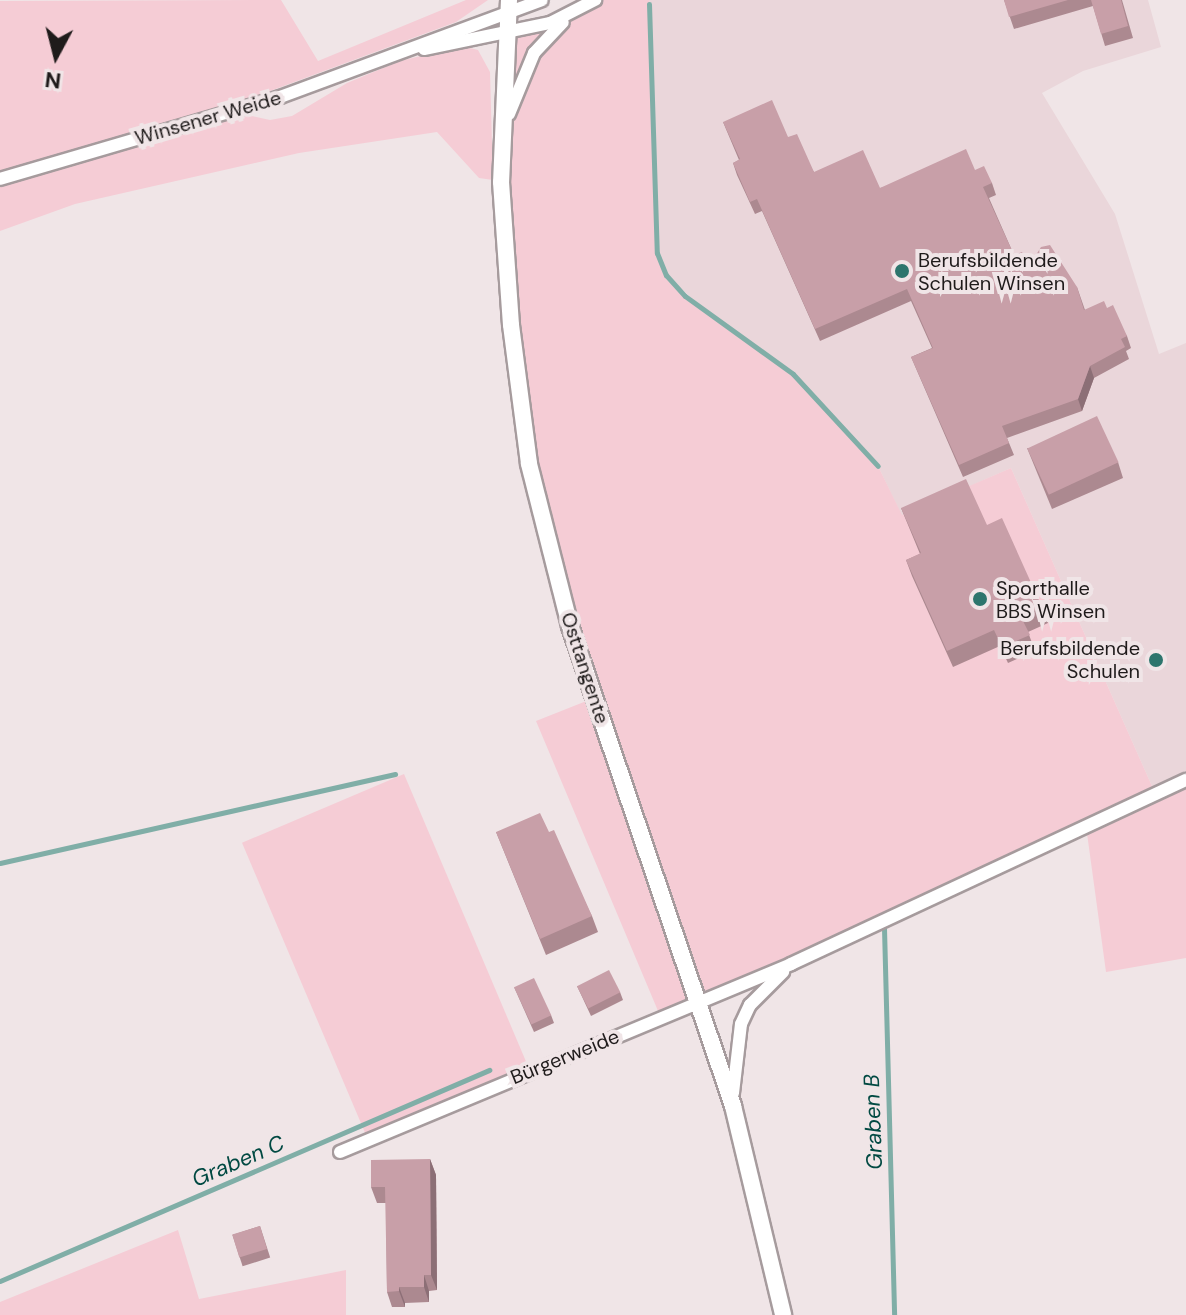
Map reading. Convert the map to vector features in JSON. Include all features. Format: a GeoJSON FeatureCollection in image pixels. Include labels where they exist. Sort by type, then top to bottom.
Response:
{"type":"FeatureCollection","features":[{"type":"Feature","properties":{"kind":"main road","name":"Osttangente"},"geometry":{"type":"LineString","coordinates":[[508,5],[501,140],[511,325],[529,464],[570,626],[733,1106],[783,1315]]}},
{"type":"Feature","properties":{"kind":"street","name":"Winsener Weide"},"geometry":{"type":"LineString","coordinates":[[0,179],[280,97],[413,51],[508,5],[542,0]]}},
{"type":"Feature","properties":{"kind":"street"},"geometry":{"type":"LineString","coordinates":[[501,140],[517,83],[534,53],[574,12],[595,0]]}},
{"type":"Feature","properties":{"kind":"street","name":"Winsener Weide"},"geometry":{"type":"LineString","coordinates":[[413,51],[506,33],[574,12]]}},
{"type":"Feature","properties":{"kind":"street","name":"Bürgerweide"},"geometry":{"type":"LineString","coordinates":[[340,1152],[791,964],[1186,780]]}},
{"type":"Feature","properties":{"kind":"street","name":"Bürgerweide"},"geometry":{"type":"LineString","coordinates":[[733,1106],[732,1070],[741,1024],[758,996],[791,964]]}},
{"type":"Feature","properties":{"kind":"shaded area"},"geometry":{"type":"Polygon","coordinates":[[[281,0],[318,61],[466,0],[488,0],[456,22],[246,100],[252,116],[270,120],[292,116],[347,83],[400,61],[462,46],[478,50],[490,72],[493,180],[479,178],[437,132],[299,153],[75,204],[0,231],[0,1],[281,0]]]}},
{"type":"Feature","properties":{"kind":"shaded area"},"geometry":{"type":"Polygon","coordinates":[[[595,0],[649,0],[657,253],[666,275],[685,296],[793,374],[878,466],[902,515],[1011,468],[1155,793],[1186,780],[1186,958],[1106,972],[1086,826],[661,1018],[536,721],[594,698],[529,464],[511,325],[506,33],[595,0]]]}},
{"type":"Feature","properties":{"kind":"shaded area"},"geometry":{"type":"Polygon","coordinates":[[[649,0],[1148,0],[1161,47],[1083,71],[1042,93],[1115,214],[1159,354],[1186,343],[1186,780],[1155,793],[1011,468],[902,516],[878,466],[666,275],[657,253],[649,0]]]}},
{"type":"Feature","properties":{"kind":"shaded area"},"geometry":{"type":"Polygon","coordinates":[[[404,774],[527,1065],[365,1134],[242,843],[404,774]]]}},
{"type":"Feature","properties":{"kind":"shaded area"},"geometry":{"type":"Polygon","coordinates":[[[178,1230],[199,1299],[346,1270],[346,1315],[0,1315],[0,1302],[178,1230]]]}},
{"type":"Feature","properties":{"kind":"building"},"geometry":{"type":"Polygon","coordinates":[[[1004,0],[1068,0],[1009,17],[1004,0]]]}},
{"type":"Feature","properties":{"kind":"building"},"geometry":{"type":"Polygon","coordinates":[[[1091,0],[1121,0],[1128,26],[1101,34],[1091,0]]]}},
{"type":"Feature","properties":{"kind":"building"},"geometry":{"type":"Polygon","coordinates":[[[772,100],[788,137],[797,134],[814,172],[863,150],[880,188],[966,149],[975,170],[984,166],[992,183],[983,187],[1014,255],[1022,252],[1029,266],[1041,247],[1050,245],[1077,287],[1084,310],[1104,301],[1107,308],[1113,305],[1127,336],[1121,339],[1125,347],[1090,366],[1078,399],[1002,426],[1009,443],[959,465],[911,357],[933,348],[907,289],[815,329],[757,199],[750,202],[733,163],[740,159],[723,122],[772,100]]]}},
{"type":"Feature","properties":{"kind":"building"},"geometry":{"type":"Polygon","coordinates":[[[1097,416],[1119,462],[1049,495],[1027,449],[1097,416]]]}},
{"type":"Feature","properties":{"kind":"building","name":"Sporthalle BBS Winsen"},"geometry":{"type":"Polygon","coordinates":[[[966,479],[987,525],[1002,518],[1042,607],[1021,617],[1030,635],[1002,647],[994,630],[947,651],[906,560],[921,553],[901,508],[966,479]]]}},
{"type":"Feature","properties":{"kind":"building"},"geometry":{"type":"Polygon","coordinates":[[[540,813],[549,832],[554,830],[592,916],[540,939],[496,832],[540,813]]]}},
{"type":"Feature","properties":{"kind":"building"},"geometry":{"type":"Polygon","coordinates":[[[609,970],[620,992],[588,1009],[577,986],[609,970]]]}},
{"type":"Feature","properties":{"kind":"building"},"geometry":{"type":"Polygon","coordinates":[[[534,978],[551,1015],[531,1024],[514,987],[534,978]]]}},
{"type":"Feature","properties":{"kind":"building"},"geometry":{"type":"Polygon","coordinates":[[[430,1159],[431,1275],[424,1275],[424,1287],[399,1287],[399,1291],[387,1292],[385,1187],[371,1187],[371,1160],[430,1159]]]}},
{"type":"Feature","properties":{"kind":"building"},"geometry":{"type":"Polygon","coordinates":[[[260,1226],[267,1249],[239,1257],[232,1234],[260,1226]]]}},
{"type":"Feature","properties":{"kind":"waterway"},"geometry":{"type":"LineString","coordinates":[[649,4],[657,253],[666,275],[685,296],[793,374],[878,466]]}},
{"type":"Feature","properties":{"kind":"waterway"},"geometry":{"type":"LineString","coordinates":[[0,863],[395,774]]}},
{"type":"Feature","properties":{"kind":"waterway","name":"Graben B"},"geometry":{"type":"LineString","coordinates":[[884,928],[894,1315]]}},
{"type":"Feature","properties":{"kind":"waterway","name":"Graben C"},"geometry":{"type":"LineString","coordinates":[[0,1281],[489,1070]]}},
{"type":"Feature","properties":{"kind":"place","name":"Berufsbildende Schulen Winsen"},"geometry":{"type":"Point","coordinates":[902,271]}},
{"type":"Feature","properties":{"kind":"place","name":"Sporthalle BBS Winsen"},"geometry":{"type":"Point","coordinates":[980,599]}},
{"type":"Feature","properties":{"kind":"place","name":"Berufsbildende Schulen"},"geometry":{"type":"Point","coordinates":[1156,660]}}]}
